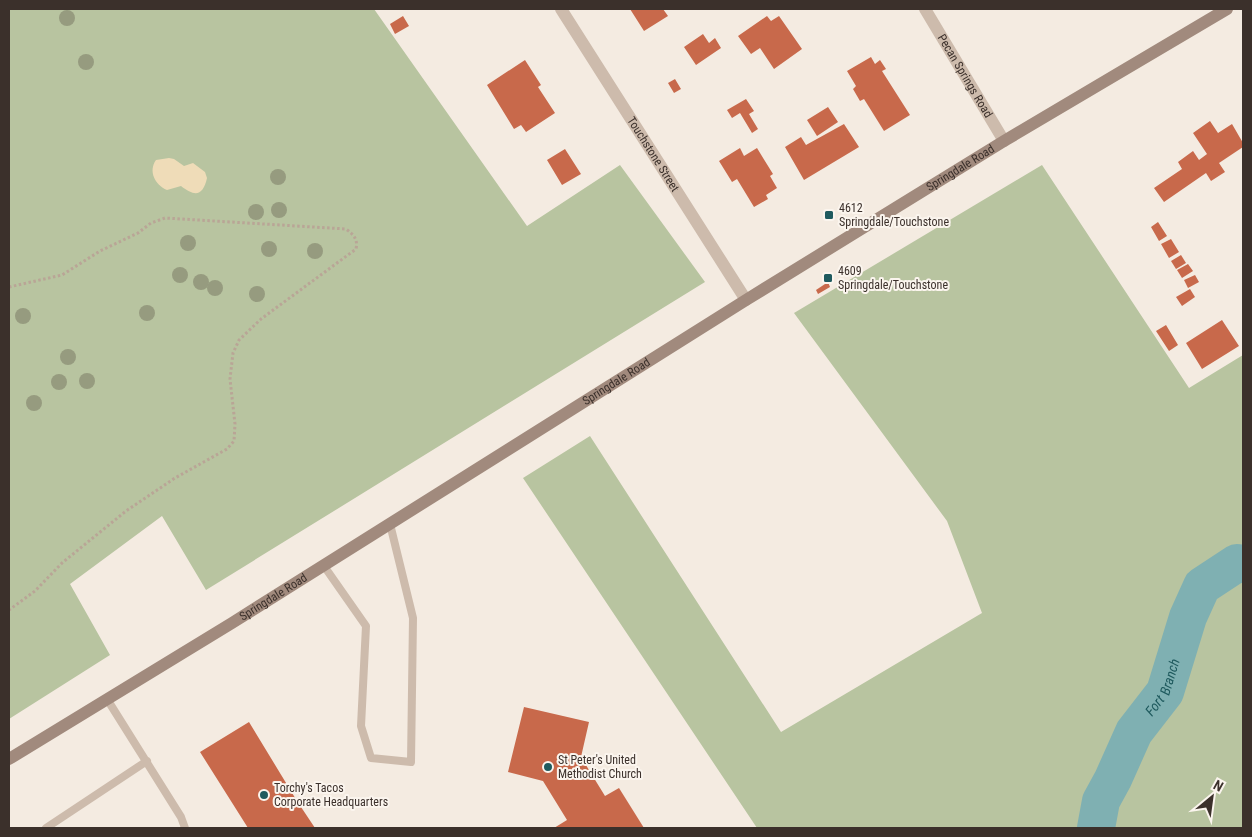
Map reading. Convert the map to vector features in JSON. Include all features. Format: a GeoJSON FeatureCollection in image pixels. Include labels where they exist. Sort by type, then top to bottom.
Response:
{"type":"FeatureCollection","features":[{"type":"Feature","properties":{"kind":"main road","name":"Springdale Road"},"geometry":{"type":"LineString","coordinates":[[9,759],[324,566],[746,300],[1004,141],[1226,9]]}},
{"type":"Feature","properties":{"kind":"street","name":"Touchstone Street"},"geometry":{"type":"LineString","coordinates":[[561,9],[746,300]]}},
{"type":"Feature","properties":{"kind":"street","name":"Pecan Springs Road"},"geometry":{"type":"LineString","coordinates":[[925,9],[1004,141]]}},
{"type":"Feature","properties":{"kind":"lane"},"geometry":{"type":"LineString","coordinates":[[324,566],[366,626],[361,726],[371,758],[411,762],[413,618],[390,524]]}},
{"type":"Feature","properties":{"kind":"lane"},"geometry":{"type":"LineString","coordinates":[[107,699],[181,817],[185,828]]}},
{"type":"Feature","properties":{"kind":"lane"},"geometry":{"type":"LineString","coordinates":[[46,828],[147,761]]}},
{"type":"Feature","properties":{"kind":"path"},"geometry":{"type":"LineString","coordinates":[[9,287],[62,274],[100,251],[138,233],[151,223],[165,218],[346,229],[354,235],[357,244],[356,249],[261,319],[239,340],[233,353],[230,380],[235,424],[234,441],[227,449],[175,478],[126,511],[62,563],[34,591],[9,610]]}},
{"type":"Feature","properties":{"kind":"green space"},"geometry":{"type":"Polygon","coordinates":[[[9,9],[374,9],[527,226],[620,165],[705,282],[206,590],[162,516],[70,584],[110,655],[9,719],[9,9]]]}},
{"type":"Feature","properties":{"kind":"green space"},"geometry":{"type":"Polygon","coordinates":[[[1042,165],[1189,388],[1243,355],[1243,828],[757,828],[523,478],[590,436],[781,732],[982,613],[947,521],[794,313],[1042,165]]]}},
{"type":"Feature","properties":{"kind":"sand"},"geometry":{"type":"Polygon","coordinates":[[[169,158],[184,166],[193,163],[205,172],[207,178],[201,191],[198,193],[190,192],[181,186],[167,190],[159,185],[153,173],[154,164],[156,160],[169,158]]]}},
{"type":"Feature","properties":{"kind":"building"},"geometry":{"type":"Polygon","coordinates":[[[630,9],[663,9],[668,16],[644,31],[630,9]]]}},
{"type":"Feature","properties":{"kind":"building"},"geometry":{"type":"Polygon","coordinates":[[[403,16],[409,26],[395,34],[390,24],[403,16]]]}},
{"type":"Feature","properties":{"kind":"building"},"geometry":{"type":"Polygon","coordinates":[[[767,16],[771,21],[779,16],[802,49],[774,69],[760,48],[751,54],[738,36],[767,16]]]}},
{"type":"Feature","properties":{"kind":"building"},"geometry":{"type":"Polygon","coordinates":[[[703,34],[709,43],[715,38],[721,48],[696,65],[684,47],[703,34]]]}},
{"type":"Feature","properties":{"kind":"building"},"geometry":{"type":"Polygon","coordinates":[[[871,57],[875,64],[880,60],[886,69],[882,71],[910,115],[884,131],[864,99],[860,101],[853,89],[856,86],[847,71],[871,57]]]}},
{"type":"Feature","properties":{"kind":"building"},"geometry":{"type":"Polygon","coordinates":[[[525,60],[541,85],[538,87],[555,113],[526,132],[521,125],[514,129],[487,85],[525,60]]]}},
{"type":"Feature","properties":{"kind":"building"},"geometry":{"type":"Polygon","coordinates":[[[675,79],[681,89],[674,93],[668,83],[675,79]]]}},
{"type":"Feature","properties":{"kind":"building"},"geometry":{"type":"Polygon","coordinates":[[[746,99],[754,111],[749,114],[758,129],[752,133],[740,113],[732,118],[727,110],[746,99]]]}},
{"type":"Feature","properties":{"kind":"building"},"geometry":{"type":"Polygon","coordinates":[[[828,107],[838,122],[817,136],[807,120],[828,107]]]}},
{"type":"Feature","properties":{"kind":"building"},"geometry":{"type":"Polygon","coordinates":[[[1210,121],[1218,133],[1232,124],[1243,143],[1243,147],[1219,163],[1225,172],[1211,181],[1206,173],[1164,202],[1154,188],[1182,169],[1178,162],[1193,151],[1199,160],[1207,154],[1193,133],[1210,121]]]}},
{"type":"Feature","properties":{"kind":"building"},"geometry":{"type":"Polygon","coordinates":[[[844,124],[859,147],[804,180],[785,147],[801,137],[806,145],[844,124]]]}},
{"type":"Feature","properties":{"kind":"building"},"geometry":{"type":"Polygon","coordinates":[[[740,148],[744,156],[757,148],[773,174],[770,176],[777,188],[766,195],[768,199],[754,207],[737,179],[732,182],[719,161],[740,148]]]}},
{"type":"Feature","properties":{"kind":"building"},"geometry":{"type":"Polygon","coordinates":[[[565,149],[581,174],[562,185],[547,160],[565,149]]]}},
{"type":"Feature","properties":{"kind":"building"},"geometry":{"type":"Polygon","coordinates":[[[1158,222],[1167,236],[1159,241],[1151,227],[1158,222]]]}},
{"type":"Feature","properties":{"kind":"building"},"geometry":{"type":"Polygon","coordinates":[[[1171,239],[1179,252],[1169,258],[1161,244],[1171,239]]]}},
{"type":"Feature","properties":{"kind":"building"},"geometry":{"type":"Polygon","coordinates":[[[1181,255],[1186,263],[1176,269],[1171,261],[1181,255]]]}},
{"type":"Feature","properties":{"kind":"building"},"geometry":{"type":"Polygon","coordinates":[[[1188,264],[1193,271],[1182,278],[1177,270],[1188,264]]]}},
{"type":"Feature","properties":{"kind":"building"},"geometry":{"type":"Polygon","coordinates":[[[1195,275],[1199,282],[1188,288],[1184,280],[1195,275]]]}},
{"type":"Feature","properties":{"kind":"building"},"geometry":{"type":"Polygon","coordinates":[[[828,282],[830,287],[818,294],[816,290],[828,282]]]}},
{"type":"Feature","properties":{"kind":"building"},"geometry":{"type":"Polygon","coordinates":[[[1190,289],[1195,297],[1182,306],[1176,297],[1190,289]]]}},
{"type":"Feature","properties":{"kind":"building"},"geometry":{"type":"Polygon","coordinates":[[[1222,320],[1239,346],[1202,369],[1186,343],[1222,320]]]}},
{"type":"Feature","properties":{"kind":"building"},"geometry":{"type":"Polygon","coordinates":[[[1166,325],[1178,345],[1169,351],[1156,331],[1166,325]]]}},
{"type":"Feature","properties":{"kind":"building","name":"St Peter's United Methodist Church"},"geometry":{"type":"Polygon","coordinates":[[[524,707],[589,722],[581,757],[605,796],[619,788],[644,828],[554,828],[567,820],[543,781],[508,772],[524,707]]]}},
{"type":"Feature","properties":{"kind":"building"},"geometry":{"type":"Polygon","coordinates":[[[249,722],[315,828],[248,828],[200,752],[249,722]]]}},
{"type":"Feature","properties":{"kind":"waterway","name":"Fort Branch"},"geometry":{"type":"LineString","coordinates":[[1096,828],[1101,801],[1134,732],[1165,692],[1188,617],[1202,586],[1237,563],[1243,564]]}},
{"type":"Feature","properties":{"kind":"place","name":"4612 Springdale/Touchstone"},"geometry":{"type":"Point","coordinates":[829,215]}},
{"type":"Feature","properties":{"kind":"place","name":"4609 Springdale/Touchstone"},"geometry":{"type":"Point","coordinates":[828,278]}},
{"type":"Feature","properties":{"kind":"place","name":"St Peter's United Methodist Church"},"geometry":{"type":"Point","coordinates":[548,767]}},
{"type":"Feature","properties":{"kind":"place","name":"Torchy's Tacos Corporate Headquarters"},"geometry":{"type":"Point","coordinates":[264,795]}}]}
